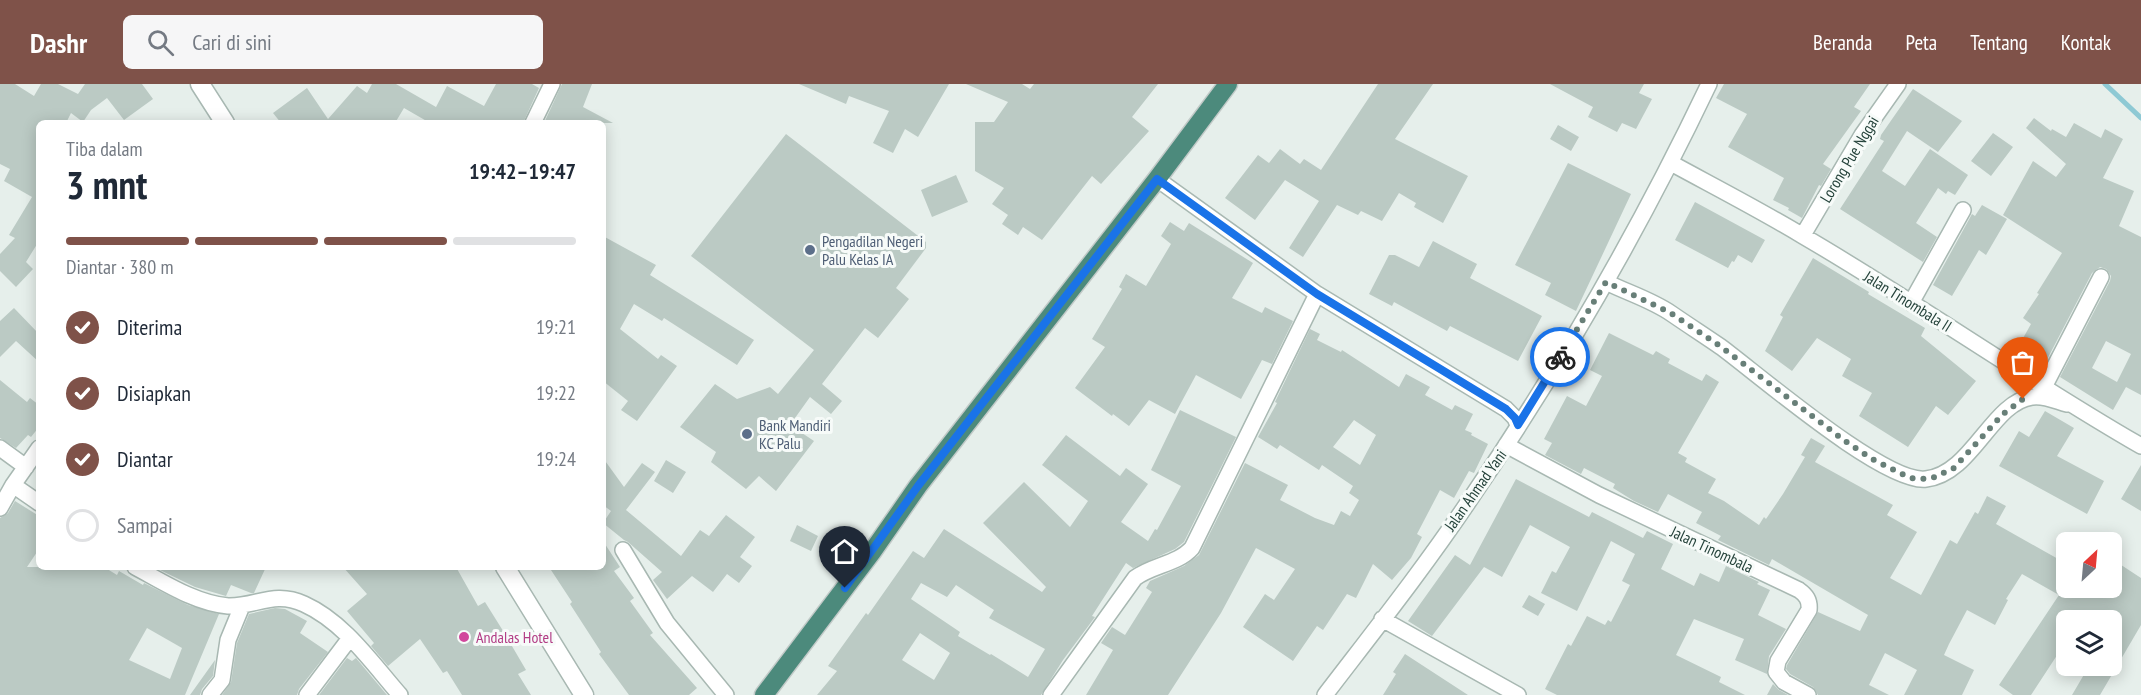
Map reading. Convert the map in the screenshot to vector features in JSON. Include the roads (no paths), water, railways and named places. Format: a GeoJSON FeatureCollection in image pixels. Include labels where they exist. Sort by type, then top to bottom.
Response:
{"type":"FeatureCollection","features":[{"type":"Feature","properties":{"kind":"highway"},"geometry":{"type":"LineString","coordinates":[[764,695],[872,552],[918,486],[1228,84]]}},
{"type":"Feature","properties":{"kind":"street"},"geometry":{"type":"LineString","coordinates":[[200,84],[223,120]]}},
{"type":"Feature","properties":{"kind":"street"},"geometry":{"type":"LineString","coordinates":[[534,120],[552,84]]}},
{"type":"Feature","properties":{"kind":"street","name":"Jalan Ahmad Yani"},"geometry":{"type":"LineString","coordinates":[[1325,695],[1468,503],[1506,445],[1606,282],[1671,163],[1709,84]]}},
{"type":"Feature","properties":{"kind":"street","name":"Lorong Pue Nggai"},"geometry":{"type":"LineString","coordinates":[[1803,236],[1862,135],[1885,99],[1898,84]]}},
{"type":"Feature","properties":{"kind":"street","name":"Jalan Tinombala II"},"geometry":{"type":"LineString","coordinates":[[1671,163],[1803,236],[2067,404],[2141,446]]}},
{"type":"Feature","properties":{"kind":"street"},"geometry":{"type":"LineString","coordinates":[[1157,179],[1317,294],[1506,409],[1518,425]]}},
{"type":"Feature","properties":{"kind":"street"},"geometry":{"type":"LineString","coordinates":[[1911,303],[1962,210]]}},
{"type":"Feature","properties":{"kind":"street"},"geometry":{"type":"LineString","coordinates":[[2043,389],[2101,277]]}},
{"type":"Feature","properties":{"kind":"street"},"geometry":{"type":"LineString","coordinates":[[1606,282],[1669,312],[1720,346],[1845,441],[1872,459],[1910,478],[1935,477],[1954,468],[2003,414],[2023,399],[2040,396],[2067,404]]}},
{"type":"Feature","properties":{"kind":"street"},"geometry":{"type":"LineString","coordinates":[[1052,695],[1135,578],[1146,570],[1185,556],[1192,548],[1317,294]]}},
{"type":"Feature","properties":{"kind":"street","name":"Jalan Tinombala"},"geometry":{"type":"LineString","coordinates":[[1506,445],[1599,495],[1805,594],[1809,601],[1809,609],[1778,661],[1776,672],[1784,682],[1808,695]]}},
{"type":"Feature","properties":{"kind":"street"},"geometry":{"type":"LineString","coordinates":[[0,448],[26,467]]}},
{"type":"Feature","properties":{"kind":"street"},"geometry":{"type":"LineString","coordinates":[[0,508],[36,452]]}},
{"type":"Feature","properties":{"kind":"street"},"geometry":{"type":"LineString","coordinates":[[13,485],[36,501]]}},
{"type":"Feature","properties":{"kind":"street"},"geometry":{"type":"LineString","coordinates":[[623,550],[667,623],[726,695]]}},
{"type":"Feature","properties":{"kind":"street"},"geometry":{"type":"LineString","coordinates":[[141,570],[191,596],[213,603],[242,606],[265,599],[285,598],[302,603],[323,614],[350,638],[400,695]]}},
{"type":"Feature","properties":{"kind":"street"},"geometry":{"type":"LineString","coordinates":[[507,570],[584,695]]}},
{"type":"Feature","properties":{"kind":"street"},"geometry":{"type":"LineString","coordinates":[[210,695],[222,680],[228,640],[242,606]]}},
{"type":"Feature","properties":{"kind":"street"},"geometry":{"type":"LineString","coordinates":[[1382,619],[1518,695]]}},
{"type":"Feature","properties":{"kind":"street"},"geometry":{"type":"LineString","coordinates":[[307,695],[350,638]]}},
{"type":"Feature","properties":{"kind":"waterway"},"geometry":{"type":"LineString","coordinates":[[2105,84],[2141,118]]}},
{"type":"Feature","properties":{"kind":"place","name":"Pengadilan Negeri Palu Kelas IA"},"geometry":{"type":"Point","coordinates":[810,250]}},
{"type":"Feature","properties":{"kind":"place","name":"Bank Mandiri KC Palu"},"geometry":{"type":"Point","coordinates":[747,434]}},
{"type":"Feature","properties":{"kind":"place","name":"Andalas Hotel"},"geometry":{"type":"Point","coordinates":[464,637]}}]}
